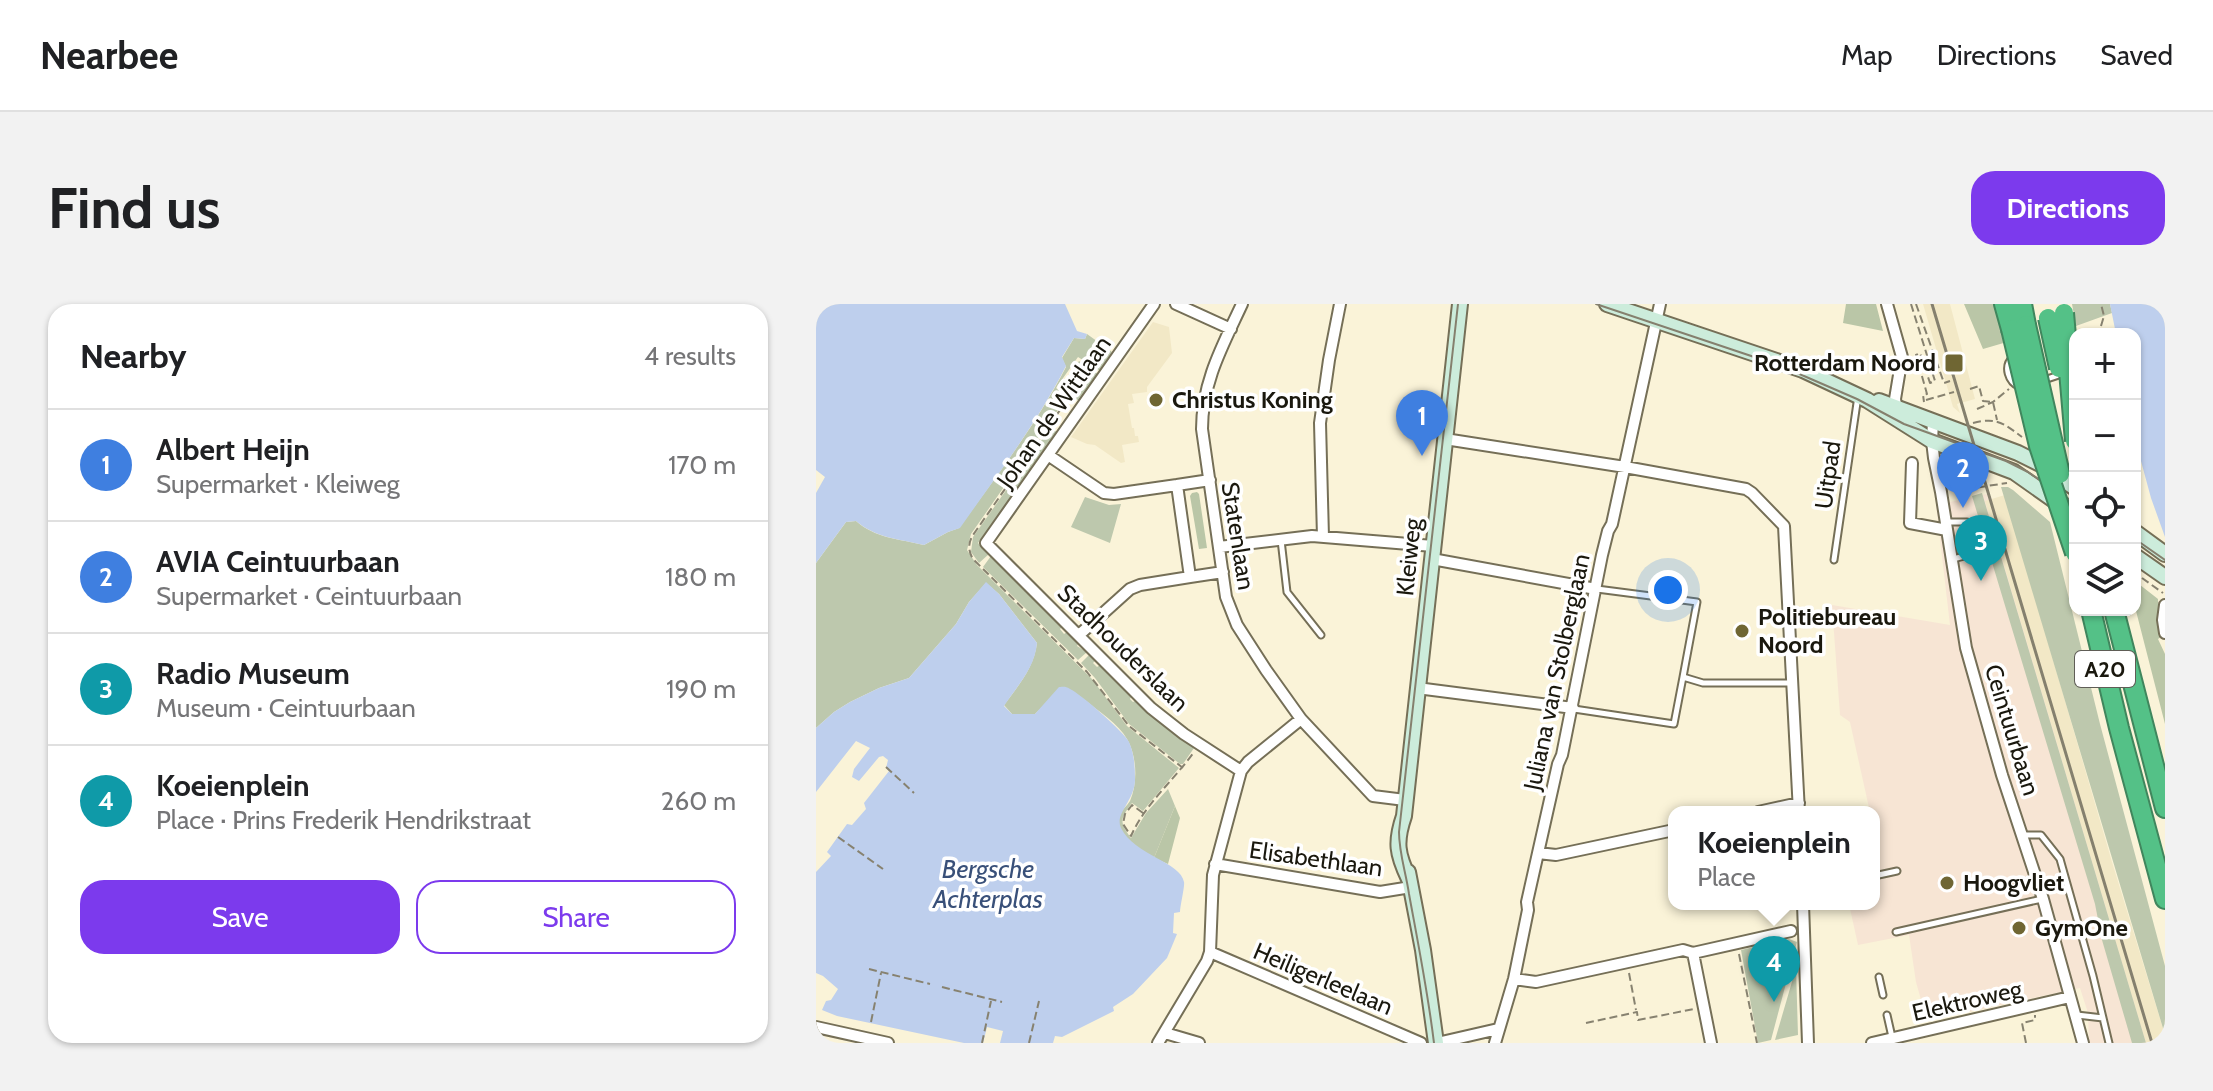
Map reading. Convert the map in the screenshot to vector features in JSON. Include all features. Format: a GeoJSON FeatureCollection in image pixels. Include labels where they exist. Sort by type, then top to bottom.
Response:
{"type":"FeatureCollection","features":[{"type":"Feature","properties":{"kind":"highway"},"geometry":{"type":"LineString","coordinates":[[2004,304],[2019,327],[2069,519]]}},
{"type":"Feature","properties":{"kind":"highway"},"geometry":{"type":"LineString","coordinates":[[2022,304],[2019,327],[2039,446],[2072,544]]}},
{"type":"Feature","properties":{"kind":"highway"},"geometry":{"type":"LineString","coordinates":[[2055,310],[2069,402]]}},
{"type":"Feature","properties":{"kind":"highway","name":"A20"},"geometry":{"type":"LineString","coordinates":[[2092,616],[2165,899]]}},
{"type":"Feature","properties":{"kind":"highway","name":"A20"},"geometry":{"type":"LineString","coordinates":[[2116,616],[2165,808]]}},
{"type":"Feature","properties":{"kind":"street","name":"Johan de Wittlaan"},"geometry":{"type":"LineString","coordinates":[[986,543],[1154,304]]}},
{"type":"Feature","properties":{"kind":"street"},"geometry":{"type":"LineString","coordinates":[[1176,304],[1231,329]]}},
{"type":"Feature","properties":{"kind":"street","name":"Statenlaan"},"geometry":{"type":"LineString","coordinates":[[1242,304],[1211,372],[1205,392],[1202,429],[1226,597],[1237,625],[1301,719],[1373,796],[1405,800]]}},
{"type":"Feature","properties":{"kind":"street"},"geometry":{"type":"LineString","coordinates":[[1323,537],[1320,423],[1340,304]]}},
{"type":"Feature","properties":{"kind":"street","name":"Kleiweg"},"geometry":{"type":"LineString","coordinates":[[1436,1043],[1410,883],[1404,816],[1460,304]]}},
{"type":"Feature","properties":{"kind":"street"},"geometry":{"type":"LineString","coordinates":[[1607,304],[1793,366],[1862,398],[1875,399],[1932,441],[2009,469],[2069,511]]}},
{"type":"Feature","properties":{"kind":"street","name":"Juliana van Stolberglaan"},"geometry":{"type":"LineString","coordinates":[[1495,1043],[1514,979],[1527,902],[1573,708],[1602,555],[1612,524],[1660,304]]}},
{"type":"Feature","properties":{"kind":"street"},"geometry":{"type":"LineString","coordinates":[[1887,304],[1902,357],[1895,399],[1898,414]]}},
{"type":"Feature","properties":{"kind":"street"},"geometry":{"type":"LineString","coordinates":[[1898,414],[1933,422],[2018,453],[2069,484]]}},
{"type":"Feature","properties":{"kind":"street","name":"Ceintuurbaan"},"geometry":{"type":"LineString","coordinates":[[1933,422],[1934,458],[1966,648],[2002,775],[2043,899],[2083,1043]]}},
{"type":"Feature","properties":{"kind":"street"},"geometry":{"type":"LineString","coordinates":[[1445,439],[1746,489],[1784,526],[1799,806]]}},
{"type":"Feature","properties":{"kind":"street"},"geometry":{"type":"LineString","coordinates":[[1048,455],[1104,493],[1210,480]]}},
{"type":"Feature","properties":{"kind":"street"},"geometry":{"type":"LineString","coordinates":[[1912,463],[1910,523],[1947,526]]}},
{"type":"Feature","properties":{"kind":"street"},"geometry":{"type":"LineString","coordinates":[[1177,485],[1190,577]]}},
{"type":"Feature","properties":{"kind":"street"},"geometry":{"type":"LineString","coordinates":[[2141,536],[2165,554]]}},
{"type":"Feature","properties":{"kind":"street"},"geometry":{"type":"LineString","coordinates":[[1219,547],[1323,537],[1432,553],[1596,589]]}},
{"type":"Feature","properties":{"kind":"street","name":"Stadhouderslaan"},"geometry":{"type":"LineString","coordinates":[[986,543],[1151,708],[1241,771]]}},
{"type":"Feature","properties":{"kind":"street"},"geometry":{"type":"LineString","coordinates":[[2141,560],[2165,577]]}},
{"type":"Feature","properties":{"kind":"street"},"geometry":{"type":"LineString","coordinates":[[1079,635],[1130,589],[1223,572]]}},
{"type":"Feature","properties":{"kind":"street"},"geometry":{"type":"LineString","coordinates":[[2165,605],[2165,633]]}},
{"type":"Feature","properties":{"kind":"street"},"geometry":{"type":"LineString","coordinates":[[1417,688],[1573,708]]}},
{"type":"Feature","properties":{"kind":"street"},"geometry":{"type":"LineString","coordinates":[[1158,1043],[1210,952],[1213,875],[1241,771],[1301,719]]}},
{"type":"Feature","properties":{"kind":"street"},"geometry":{"type":"LineString","coordinates":[[1538,853],[1556,855],[1668,831]]}},
{"type":"Feature","properties":{"kind":"street","name":"Elisabethlaan"},"geometry":{"type":"LineString","coordinates":[[1215,864],[1380,892],[1410,883]]}},
{"type":"Feature","properties":{"kind":"street"},"geometry":{"type":"LineString","coordinates":[[1803,910],[1808,1043]]}},
{"type":"Feature","properties":{"kind":"street"},"geometry":{"type":"LineString","coordinates":[[1514,979],[1536,982],[1683,950],[1693,953],[1791,931]]}},
{"type":"Feature","properties":{"kind":"street","name":"Heiligerleelaan"},"geometry":{"type":"LineString","coordinates":[[1210,952],[1421,1043]]}},
{"type":"Feature","properties":{"kind":"street"},"geometry":{"type":"LineString","coordinates":[[1693,953],[1711,1043]]}},
{"type":"Feature","properties":{"kind":"street","name":"Elektroweg"},"geometry":{"type":"LineString","coordinates":[[1877,1042],[2070,997]]}},
{"type":"Feature","properties":{"kind":"street"},"geometry":{"type":"LineString","coordinates":[[816,1027],[888,1043]]}},
{"type":"Feature","properties":{"kind":"street"},"geometry":{"type":"LineString","coordinates":[[1436,1043],[1498,1029]]}},
{"type":"Feature","properties":{"kind":"street"},"geometry":{"type":"LineString","coordinates":[[1165,1033],[1199,1043]]}},
{"type":"Feature","properties":{"kind":"lane"},"geometry":{"type":"LineString","coordinates":[[2069,339],[2010,359],[2007,367],[2014,385],[2021,387],[2069,373]]}},
{"type":"Feature","properties":{"kind":"lane","name":"Uitpad"},"geometry":{"type":"LineString","coordinates":[[1834,560],[1862,398]]}},
{"type":"Feature","properties":{"kind":"lane"},"geometry":{"type":"LineString","coordinates":[[1947,526],[1967,522],[1976,553],[1952,560]]}},
{"type":"Feature","properties":{"kind":"lane"},"geometry":{"type":"LineString","coordinates":[[1281,540],[1287,592],[1321,635]]}},
{"type":"Feature","properties":{"kind":"lane"},"geometry":{"type":"LineString","coordinates":[[1573,708],[1674,724],[1697,602],[1596,589]]}},
{"type":"Feature","properties":{"kind":"lane"},"geometry":{"type":"LineString","coordinates":[[1683,677],[1703,683],[1792,683]]}},
{"type":"Feature","properties":{"kind":"lane"},"geometry":{"type":"LineString","coordinates":[[2023,835],[2041,835],[2060,859],[2109,1043]]}},
{"type":"Feature","properties":{"kind":"lane"},"geometry":{"type":"LineString","coordinates":[[1880,875],[1897,871]]}},
{"type":"Feature","properties":{"kind":"lane"},"geometry":{"type":"LineString","coordinates":[[1896,932],[2043,899]]}},
{"type":"Feature","properties":{"kind":"lane"},"geometry":{"type":"LineString","coordinates":[[1879,977],[1883,995]]}},
{"type":"Feature","properties":{"kind":"lane"},"geometry":{"type":"LineString","coordinates":[[1887,1015],[1892,1038]]}},
{"type":"Feature","properties":{"kind":"lane"},"geometry":{"type":"LineString","coordinates":[[2076,1015],[2103,1018]]}},
{"type":"Feature","properties":{"kind":"path"},"geometry":{"type":"LineString","coordinates":[[1911,304],[1935,381],[1930,383],[1920,353],[1916,355],[1927,394],[1923,395],[1925,401]]}},
{"type":"Feature","properties":{"kind":"path"},"geometry":{"type":"LineString","coordinates":[[1916,304],[1944,383],[1950,381]]}},
{"type":"Feature","properties":{"kind":"path"},"geometry":{"type":"LineString","coordinates":[[2101,304],[2104,316],[2101,328]]}},
{"type":"Feature","properties":{"kind":"path"},"geometry":{"type":"LineString","coordinates":[[1977,409],[1993,402],[2014,385]]}},
{"type":"Feature","properties":{"kind":"path"},"geometry":{"type":"LineString","coordinates":[[1970,389],[1979,386],[1983,401],[1993,402]]}},
{"type":"Feature","properties":{"kind":"path"},"geometry":{"type":"LineString","coordinates":[[1920,410],[1925,401],[1954,392]]}},
{"type":"Feature","properties":{"kind":"path"},"geometry":{"type":"LineString","coordinates":[[1067,400],[973,535],[969,543],[970,555],[1087,672],[1129,726],[1183,768]]}},
{"type":"Feature","properties":{"kind":"path"},"geometry":{"type":"LineString","coordinates":[[1993,402],[1997,420]]}},
{"type":"Feature","properties":{"kind":"path"},"geometry":{"type":"LineString","coordinates":[[1934,458],[1974,488],[2007,483],[2013,486]]}},
{"type":"Feature","properties":{"kind":"path"},"geometry":{"type":"LineString","coordinates":[[2141,576],[2165,594]]}},
{"type":"Feature","properties":{"kind":"path"},"geometry":{"type":"LineString","coordinates":[[1143,813],[1132,805],[1125,814],[1123,824],[1131,836],[1143,813],[1200,744]]}},
{"type":"Feature","properties":{"kind":"path"},"geometry":{"type":"LineString","coordinates":[[886,767],[914,793]]}},
{"type":"Feature","properties":{"kind":"path"},"geometry":{"type":"LineString","coordinates":[[838,837],[883,869]]}},
{"type":"Feature","properties":{"kind":"path"},"geometry":{"type":"LineString","coordinates":[[1736,943],[1757,1043]]}},
{"type":"Feature","properties":{"kind":"path"},"geometry":{"type":"LineString","coordinates":[[1625,963],[1638,1020],[1695,1008]]}},
{"type":"Feature","properties":{"kind":"path"},"geometry":{"type":"LineString","coordinates":[[869,969],[930,984]]}},
{"type":"Feature","properties":{"kind":"path"},"geometry":{"type":"LineString","coordinates":[[871,1022],[882,972]]}},
{"type":"Feature","properties":{"kind":"path"},"geometry":{"type":"LineString","coordinates":[[942,987],[1002,1002]]}},
{"type":"Feature","properties":{"kind":"path"},"geometry":{"type":"LineString","coordinates":[[982,1043],[992,999]]}},
{"type":"Feature","properties":{"kind":"path"},"geometry":{"type":"LineString","coordinates":[[1029,1043],[1039,1001]]}},
{"type":"Feature","properties":{"kind":"path"},"geometry":{"type":"LineString","coordinates":[[2026,1043],[2022,1023],[2035,1020],[2033,1006]]}},
{"type":"Feature","properties":{"kind":"path"},"geometry":{"type":"LineString","coordinates":[[1586,1023],[1637,1012]]}},
{"type":"Feature","properties":{"kind":"shaded area"},"geometry":{"type":"Polygon","coordinates":[[[1923,304],[1950,304],[1975,399],[1957,404],[1960,413],[1953,407],[1923,304]]]}},
{"type":"Feature","properties":{"kind":"shaded area"},"geometry":{"type":"Polygon","coordinates":[[[1153,322],[1169,327],[1172,353],[1147,387],[1147,392],[1132,394],[1134,403],[1128,404],[1132,428],[1139,442],[1122,445],[1125,462],[1121,463],[1095,445],[1071,437],[1153,322]]]}},
{"type":"Feature","properties":{"kind":"shaded area"},"geometry":{"type":"Polygon","coordinates":[[[1987,494],[2153,1043],[2089,1043],[2088,1013],[2080,988],[1927,1021],[1916,982],[1909,935],[1858,945],[1850,910],[1880,910],[1880,806],[1869,806],[1850,722],[1840,715],[1832,605],[1950,625],[1936,505],[1987,494]]]}},
{"type":"Feature","properties":{"kind":"shaded area"},"geometry":{"type":"Polygon","coordinates":[[[2005,495],[2165,1043],[2146,1043],[1985,501],[2005,495]]]}},
{"type":"Feature","properties":{"kind":"green space"},"geometry":{"type":"Polygon","coordinates":[[[1846,304],[1876,304],[1883,331],[1843,323],[1846,304]]]}},
{"type":"Feature","properties":{"kind":"green space"},"geometry":{"type":"Polygon","coordinates":[[[1964,304],[1996,304],[2007,342],[1983,349],[1964,304]]]}},
{"type":"Feature","properties":{"kind":"green space"},"geometry":{"type":"Polygon","coordinates":[[[2072,304],[2110,304],[2112,313],[2076,326],[2072,304]]]}},
{"type":"Feature","properties":{"kind":"green space"},"geometry":{"type":"Polygon","coordinates":[[[1087,334],[1112,352],[1100,371],[1078,357],[1056,388],[1067,397],[971,534],[967,550],[977,565],[1092,679],[1127,726],[1179,768],[1143,811],[1132,803],[1123,817],[1124,828],[1131,838],[1146,813],[1168,789],[1175,806],[1154,858],[1124,836],[1119,824],[1120,815],[1133,794],[1135,770],[1133,753],[1119,728],[1085,700],[1045,704],[1035,714],[1012,714],[1004,705],[1029,669],[1037,643],[999,594],[986,583],[969,602],[956,624],[909,678],[850,702],[816,728],[816,563],[846,522],[856,521],[879,534],[924,545],[959,528],[1042,409],[1066,367],[1062,358],[1074,338],[1085,339],[1087,334]]]}},
{"type":"Feature","properties":{"kind":"green space"},"geometry":{"type":"Polygon","coordinates":[[[1079,361],[1098,374],[1079,401],[1060,388],[1079,361]]]}},
{"type":"Feature","properties":{"kind":"green space"},"geometry":{"type":"Polygon","coordinates":[[[1050,428],[1057,432],[978,543],[989,554],[979,563],[971,552],[973,537],[1050,428]]]}},
{"type":"Feature","properties":{"kind":"green space"},"geometry":{"type":"Polygon","coordinates":[[[2001,487],[2013,490],[2050,522],[2069,599],[2069,616],[2073,616],[2165,966],[2165,1035],[2001,487]]]}},
{"type":"Feature","properties":{"kind":"green space"},"geometry":{"type":"Polygon","coordinates":[[[1197,492],[1207,548],[1199,549],[1190,496],[1197,492]]]}},
{"type":"Feature","properties":{"kind":"green space"},"geometry":{"type":"Polygon","coordinates":[[[1982,493],[2146,1043],[2132,1043],[2102,940],[2095,904],[1972,496],[1982,493]]]}},
{"type":"Feature","properties":{"kind":"green space"},"geometry":{"type":"Polygon","coordinates":[[[1085,497],[1109,505],[1121,504],[1110,543],[1071,527],[1085,497]]]}},
{"type":"Feature","properties":{"kind":"green space"},"geometry":{"type":"Polygon","coordinates":[[[991,556],[1062,627],[1060,629],[1064,634],[1067,632],[1077,646],[1087,652],[1078,660],[983,567],[991,556]]]}},
{"type":"Feature","properties":{"kind":"green space"},"geometry":{"type":"Polygon","coordinates":[[[2141,586],[2158,599],[2161,637],[2158,639],[2165,654],[2165,724],[2137,616],[2141,616],[2141,586]]]}},
{"type":"Feature","properties":{"kind":"green space"},"geometry":{"type":"Polygon","coordinates":[[[1089,655],[1095,661],[1093,663],[1097,667],[1100,665],[1133,702],[1194,748],[1183,764],[1129,724],[1081,663],[1089,655]]]}},
{"type":"Feature","properties":{"kind":"green space"},"geometry":{"type":"Polygon","coordinates":[[[1175,806],[1180,818],[1168,864],[1154,858],[1175,806]]]}},
{"type":"Feature","properties":{"kind":"green space"},"geometry":{"type":"Polygon","coordinates":[[[1789,939],[1797,942],[1771,1040],[1758,1043],[1741,950],[1789,939]]]}},
{"type":"Feature","properties":{"kind":"green space"},"geometry":{"type":"Polygon","coordinates":[[[1796,968],[1798,1035],[1775,1040],[1796,968]]]}},
{"type":"Feature","properties":{"kind":"water"},"geometry":{"type":"Polygon","coordinates":[[[816,304],[1065,304],[1077,331],[1087,334],[1085,339],[1074,338],[1062,357],[1066,366],[1042,409],[960,528],[924,545],[880,534],[856,521],[846,522],[816,563],[816,493],[825,477],[816,470],[816,304]]]}},
{"type":"Feature","properties":{"kind":"water"},"geometry":{"type":"Polygon","coordinates":[[[2110,304],[2165,304],[2165,537],[2141,461],[2141,328],[2115,328],[2110,304]]]}},
{"type":"Feature","properties":{"kind":"water","name":"Bergsche Achterplas"},"geometry":{"type":"Polygon","coordinates":[[[986,582],[1037,643],[1029,669],[1004,706],[1012,714],[1035,714],[1059,687],[1064,687],[1083,698],[1111,722],[1129,742],[1134,764],[1134,786],[1120,817],[1121,828],[1136,845],[1175,869],[1184,882],[1180,912],[1174,913],[1173,933],[1177,934],[1167,958],[1133,994],[1113,1007],[1114,1011],[1062,1037],[1055,1036],[1053,1043],[1000,1043],[1003,1031],[987,1027],[983,1043],[964,1043],[837,1016],[822,1010],[838,989],[816,973],[816,872],[831,856],[827,852],[847,824],[852,825],[866,809],[864,803],[889,771],[886,768],[888,760],[883,756],[859,781],[852,777],[854,769],[870,748],[856,741],[816,792],[816,728],[850,702],[909,678],[956,624],[986,582]]]}},
{"type":"Feature","properties":{"kind":"tram line"},"geometry":{"type":"LineString","coordinates":[[1434,1043],[1399,832],[1458,304]]}},
{"type":"Feature","properties":{"kind":"tram line"},"geometry":{"type":"LineString","coordinates":[[1596,304],[1781,366],[1857,399],[1904,424],[2006,461],[2069,499]]}},
{"type":"Feature","properties":{"kind":"tram line"},"geometry":{"type":"LineString","coordinates":[[2141,543],[2165,560]]}},
{"type":"Feature","properties":{"kind":"railway"},"geometry":{"type":"LineString","coordinates":[[1932,304],[2152,1043]]}},
{"type":"Feature","properties":{"kind":"place","name":"Rotterdam Noord"},"geometry":{"type":"Point","coordinates":[1954,363]}},
{"type":"Feature","properties":{"kind":"place","name":"Christus Koning"},"geometry":{"type":"Point","coordinates":[1156,400]}},
{"type":"Feature","properties":{"kind":"place","name":"Albert Heijn"},"geometry":{"type":"Point","coordinates":[1422,456]}},
{"type":"Feature","properties":{"kind":"place","name":"AVIA Ceintuurbaan"},"geometry":{"type":"Point","coordinates":[1963,508]}},
{"type":"Feature","properties":{"kind":"place","name":"Radio Museum"},"geometry":{"type":"Point","coordinates":[1981,581]}},
{"type":"Feature","properties":{"kind":"place","name":"Politiebureau Noord"},"geometry":{"type":"Point","coordinates":[1742,631]}},
{"type":"Feature","properties":{"kind":"place","name":"Hoogvliet"},"geometry":{"type":"Point","coordinates":[1947,883]}},
{"type":"Feature","properties":{"kind":"place","name":"GymOne"},"geometry":{"type":"Point","coordinates":[2019,928]}},
{"type":"Feature","properties":{"kind":"place","name":"Koeienplein"},"geometry":{"type":"Point","coordinates":[1774,1002]}}]}
